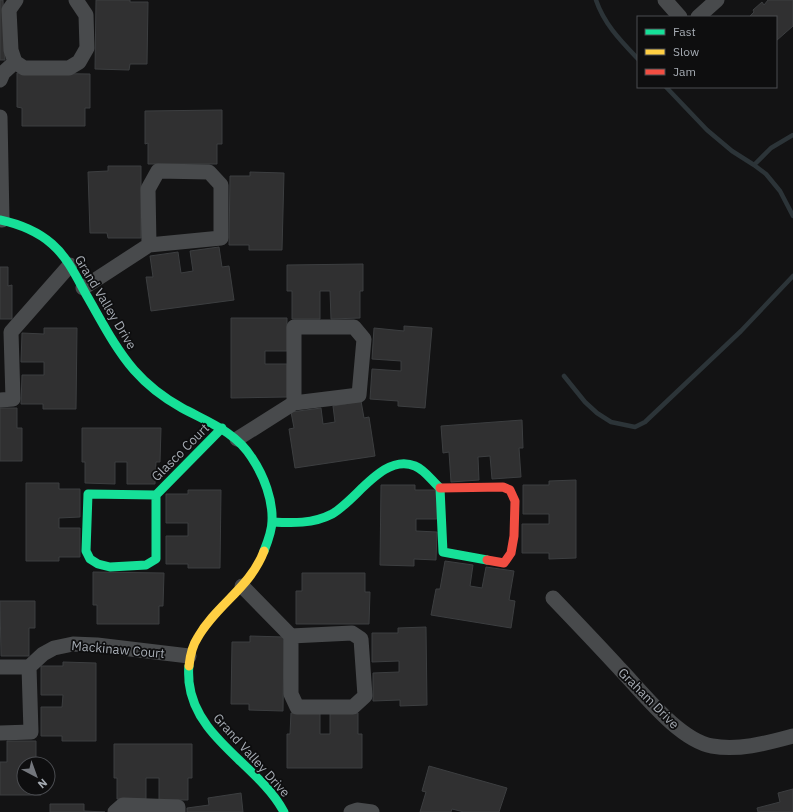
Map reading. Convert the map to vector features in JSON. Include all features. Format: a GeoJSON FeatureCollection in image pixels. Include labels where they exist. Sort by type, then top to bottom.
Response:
{"type":"FeatureCollection","features":[{"type":"Feature","properties":{"kind":"street"},"geometry":{"type":"LineString","coordinates":[[16,0],[9,10],[11,50],[15,62],[24,68],[69,68],[79,62],[87,48],[86,15],[76,0]]}},
{"type":"Feature","properties":{"kind":"street"},"geometry":{"type":"LineString","coordinates":[[665,0],[679,16]]}},
{"type":"Feature","properties":{"kind":"street"},"geometry":{"type":"LineString","coordinates":[[699,16],[717,0]]}},
{"type":"Feature","properties":{"kind":"street"},"geometry":{"type":"LineString","coordinates":[[0,80],[3,73],[15,62]]}},
{"type":"Feature","properties":{"kind":"street"},"geometry":{"type":"LineString","coordinates":[[0,117],[1,220]]}},
{"type":"Feature","properties":{"kind":"street"},"geometry":{"type":"LineString","coordinates":[[83,288],[149,245],[221,238],[221,185],[209,172],[158,171],[148,189],[149,245]]}},
{"type":"Feature","properties":{"kind":"street","name":"Grand Valley Drive"},"geometry":{"type":"LineString","coordinates":[[1,220],[19,225],[37,233],[59,250],[70,265],[105,328],[137,373],[160,393],[222,428],[237,439],[261,474],[267,489],[272,522],[262,558],[254,572],[205,624],[196,638],[189,656],[188,676],[192,701],[208,728],[268,789],[284,812]]}},
{"type":"Feature","properties":{"kind":"street"},"geometry":{"type":"LineString","coordinates":[[0,400],[13,399],[6,332],[70,265]]}},
{"type":"Feature","properties":{"kind":"street"},"geometry":{"type":"LineString","coordinates":[[237,439],[294,403],[359,395],[364,339],[354,327],[294,327],[294,403]]}},
{"type":"Feature","properties":{"kind":"street","name":"Glasco Court"},"geometry":{"type":"LineString","coordinates":[[156,495],[88,494],[86,551],[90,559],[98,564],[110,567],[146,564],[156,558],[156,495],[222,428]]}},
{"type":"Feature","properties":{"kind":"street"},"geometry":{"type":"LineString","coordinates":[[272,522],[303,523],[319,520],[344,505],[382,470],[394,464],[414,465],[422,470],[440,488],[443,552],[504,563],[511,553],[514,536],[515,502],[510,490],[503,487],[440,488]]}},
{"type":"Feature","properties":{"kind":"street"},"geometry":{"type":"LineString","coordinates":[[242,586],[291,636],[291,694],[296,707],[353,707],[365,696],[361,639],[352,633],[291,636]]}},
{"type":"Feature","properties":{"kind":"street","name":"Graham Drive"},"geometry":{"type":"LineString","coordinates":[[553,598],[667,718],[696,741],[711,746],[736,747],[758,745],[793,736]]}},
{"type":"Feature","properties":{"kind":"street","name":"Mackinaw Court"},"geometry":{"type":"LineString","coordinates":[[29,667],[43,654],[54,648],[73,644],[98,645],[189,656]]}},
{"type":"Feature","properties":{"kind":"street"},"geometry":{"type":"LineString","coordinates":[[0,667],[29,667],[31,732],[0,733]]}},
{"type":"Feature","properties":{"kind":"street"},"geometry":{"type":"LineString","coordinates":[[115,812],[123,805],[178,807],[178,812]]}},
{"type":"Feature","properties":{"kind":"street"},"geometry":{"type":"LineString","coordinates":[[352,812],[357,810],[372,812]]}},
{"type":"Feature","properties":{"kind":"building"},"geometry":{"type":"Polygon","coordinates":[[[0,0],[3,0],[5,60],[0,60],[0,0]]]}},
{"type":"Feature","properties":{"kind":"building"},"geometry":{"type":"Polygon","coordinates":[[[96,0],[130,0],[130,2],[148,2],[147,64],[130,64],[129,70],[95,69],[96,0]]]}},
{"type":"Feature","properties":{"kind":"building"},"geometry":{"type":"Polygon","coordinates":[[[768,0],[793,0],[793,26],[777,40],[777,16],[750,16],[754,12],[753,10],[762,2],[764,5],[768,0]]]}},
{"type":"Feature","properties":{"kind":"building"},"geometry":{"type":"Polygon","coordinates":[[[17,73],[90,74],[90,108],[85,108],[85,126],[22,126],[22,108],[17,107],[17,73]]]}},
{"type":"Feature","properties":{"kind":"building"},"geometry":{"type":"Polygon","coordinates":[[[222,110],[222,144],[217,144],[217,164],[148,164],[148,143],[145,144],[145,111],[222,110]]]}},
{"type":"Feature","properties":{"kind":"building"},"geometry":{"type":"Polygon","coordinates":[[[108,166],[141,166],[141,238],[108,238],[107,233],[90,233],[88,172],[108,171],[108,166]]]}},
{"type":"Feature","properties":{"kind":"building"},"geometry":{"type":"Polygon","coordinates":[[[250,172],[284,173],[282,250],[249,250],[249,245],[229,245],[230,176],[250,176],[250,172]]]}},
{"type":"Feature","properties":{"kind":"building"},"geometry":{"type":"Polygon","coordinates":[[[219,247],[222,267],[229,266],[234,300],[151,311],[146,277],[153,277],[150,256],[178,252],[181,273],[193,271],[190,251],[219,247]]]}},
{"type":"Feature","properties":{"kind":"building"},"geometry":{"type":"Polygon","coordinates":[[[363,264],[363,291],[360,291],[360,318],[331,319],[330,291],[320,291],[320,319],[292,319],[292,291],[287,291],[287,265],[363,264]]]}},
{"type":"Feature","properties":{"kind":"building"},"geometry":{"type":"Polygon","coordinates":[[[0,267],[8,267],[8,286],[12,285],[12,319],[0,319],[0,267]]]}},
{"type":"Feature","properties":{"kind":"building"},"geometry":{"type":"Polygon","coordinates":[[[231,318],[287,318],[287,351],[265,351],[265,364],[287,364],[287,397],[231,398],[231,318]]]}},
{"type":"Feature","properties":{"kind":"building"},"geometry":{"type":"Polygon","coordinates":[[[404,326],[432,328],[425,408],[398,406],[398,401],[370,399],[372,369],[401,371],[401,361],[372,359],[374,328],[404,331],[404,326]]]}},
{"type":"Feature","properties":{"kind":"building"},"geometry":{"type":"Polygon","coordinates":[[[44,328],[77,328],[76,409],[43,409],[43,404],[21,404],[22,375],[44,375],[44,362],[21,362],[22,333],[44,334],[44,328]]]}},
{"type":"Feature","properties":{"kind":"building"},"geometry":{"type":"Polygon","coordinates":[[[361,401],[364,418],[369,417],[375,456],[295,468],[289,429],[294,428],[291,412],[321,408],[323,424],[335,422],[333,406],[361,401]]]}},
{"type":"Feature","properties":{"kind":"building"},"geometry":{"type":"Polygon","coordinates":[[[0,408],[17,408],[17,428],[22,428],[22,461],[0,461],[0,408]]]}},
{"type":"Feature","properties":{"kind":"building"},"geometry":{"type":"Polygon","coordinates":[[[522,420],[523,448],[519,448],[521,477],[492,479],[490,456],[478,457],[479,480],[451,482],[449,452],[443,453],[441,426],[522,420]]]}},
{"type":"Feature","properties":{"kind":"building"},"geometry":{"type":"Polygon","coordinates":[[[82,428],[161,428],[160,462],[156,462],[155,484],[127,484],[127,462],[115,462],[115,484],[85,483],[85,462],[82,462],[82,428]]]}},
{"type":"Feature","properties":{"kind":"building"},"geometry":{"type":"Polygon","coordinates":[[[576,480],[576,558],[549,559],[549,553],[522,553],[522,524],[549,524],[549,514],[523,514],[523,485],[549,485],[549,481],[576,480]]]}},
{"type":"Feature","properties":{"kind":"building"},"geometry":{"type":"Polygon","coordinates":[[[26,483],[59,483],[59,489],[80,489],[80,517],[59,518],[59,528],[80,528],[80,557],[59,557],[59,561],[26,561],[26,483]]]}},
{"type":"Feature","properties":{"kind":"building"},"geometry":{"type":"Polygon","coordinates":[[[381,485],[415,485],[415,490],[437,490],[437,519],[416,519],[416,531],[437,532],[436,560],[414,559],[414,566],[380,565],[381,485]]]}},
{"type":"Feature","properties":{"kind":"building"},"geometry":{"type":"Polygon","coordinates":[[[188,490],[221,490],[220,568],[188,568],[188,564],[166,564],[166,536],[188,536],[188,523],[166,523],[166,494],[188,494],[188,490]]]}},
{"type":"Feature","properties":{"kind":"building"},"geometry":{"type":"Polygon","coordinates":[[[445,561],[473,565],[470,586],[482,588],[486,567],[514,571],[509,600],[515,601],[511,628],[431,615],[436,589],[440,589],[445,561]]]}},
{"type":"Feature","properties":{"kind":"building"},"geometry":{"type":"Polygon","coordinates":[[[93,572],[164,573],[163,606],[159,606],[159,624],[97,624],[97,605],[93,605],[93,572]]]}},
{"type":"Feature","properties":{"kind":"building"},"geometry":{"type":"Polygon","coordinates":[[[302,573],[365,573],[365,592],[370,592],[369,624],[296,624],[296,591],[302,591],[302,573]]]}},
{"type":"Feature","properties":{"kind":"building"},"geometry":{"type":"Polygon","coordinates":[[[0,601],[35,601],[35,628],[29,628],[29,656],[1,656],[0,601]]]}},
{"type":"Feature","properties":{"kind":"building"},"geometry":{"type":"Polygon","coordinates":[[[426,627],[427,705],[400,706],[400,700],[373,701],[373,673],[399,672],[399,661],[372,662],[372,633],[398,633],[398,628],[426,627]]]}},
{"type":"Feature","properties":{"kind":"building"},"geometry":{"type":"Polygon","coordinates":[[[250,636],[284,637],[283,711],[249,710],[249,704],[231,704],[232,642],[250,642],[250,636]]]}},
{"type":"Feature","properties":{"kind":"building"},"geometry":{"type":"Polygon","coordinates":[[[63,662],[96,663],[96,741],[62,741],[62,736],[41,736],[41,707],[62,707],[63,695],[41,695],[41,666],[63,666],[63,662]]]}},
{"type":"Feature","properties":{"kind":"building"},"geometry":{"type":"Polygon","coordinates":[[[291,713],[320,713],[320,734],[330,734],[330,713],[358,713],[358,734],[362,734],[362,768],[287,768],[287,734],[290,734],[291,713]]]}},
{"type":"Feature","properties":{"kind":"building"},"geometry":{"type":"Polygon","coordinates":[[[7,741],[36,741],[36,756],[16,756],[16,795],[0,795],[0,762],[7,762],[7,741]]]}},
{"type":"Feature","properties":{"kind":"building"},"geometry":{"type":"Polygon","coordinates":[[[114,744],[192,744],[192,778],[188,778],[188,800],[159,800],[159,778],[146,778],[146,799],[117,799],[117,778],[114,778],[114,744]]]}},
{"type":"Feature","properties":{"kind":"building"},"geometry":{"type":"Polygon","coordinates":[[[429,766],[507,788],[499,812],[464,812],[452,809],[451,812],[420,812],[426,792],[422,791],[429,766]]]}},
{"type":"Feature","properties":{"kind":"building"},"geometry":{"type":"Polygon","coordinates":[[[793,789],[793,812],[758,812],[757,808],[780,802],[778,793],[793,789]]]}},
{"type":"Feature","properties":{"kind":"building"},"geometry":{"type":"Polygon","coordinates":[[[241,793],[243,812],[187,812],[187,808],[209,805],[208,798],[241,793]]]}},
{"type":"Feature","properties":{"kind":"building"},"geometry":{"type":"Polygon","coordinates":[[[50,804],[84,804],[84,811],[105,812],[50,812],[50,804]]]}},
{"type":"Feature","properties":{"kind":"waterway"},"geometry":{"type":"LineString","coordinates":[[596,0],[599,9],[608,24],[619,39],[637,58]]}},
{"type":"Feature","properties":{"kind":"waterway"},"geometry":{"type":"LineString","coordinates":[[667,88],[707,130],[732,151],[766,174],[780,191],[793,216]]}},
{"type":"Feature","properties":{"kind":"waterway"},"geometry":{"type":"LineString","coordinates":[[754,165],[771,148],[793,135]]}},
{"type":"Feature","properties":{"kind":"waterway"},"geometry":{"type":"LineString","coordinates":[[564,376],[585,402],[597,413],[611,422],[635,427],[645,422],[741,331],[793,276]]}},
{"type":"Feature","properties":{"kind":"traffic: fast"},"geometry":{"type":"LineString","coordinates":[[0,220],[21,226],[34,232],[46,239],[58,250],[72,268],[115,344],[127,362],[145,381],[156,391],[175,404],[230,434],[245,449],[260,472],[267,488],[271,505],[271,528],[264,551]]}},
{"type":"Feature","properties":{"kind":"traffic: fast"},"geometry":{"type":"LineString","coordinates":[[156,495],[88,494],[86,551],[90,559],[98,564],[110,567],[146,565],[156,559],[156,495],[222,428]]}},
{"type":"Feature","properties":{"kind":"traffic: fast"},"geometry":{"type":"LineString","coordinates":[[272,522],[302,522],[317,520],[325,517],[341,507],[381,472],[392,466],[403,464],[415,466],[425,473],[440,488],[443,552],[487,560]]}},
{"type":"Feature","properties":{"kind":"traffic: fast"},"geometry":{"type":"LineString","coordinates":[[189,666],[189,682],[194,702],[203,720],[215,736],[273,795],[284,812]]}},
{"type":"Feature","properties":{"kind":"traffic: slow"},"geometry":{"type":"LineString","coordinates":[[189,666],[194,644],[198,637],[214,615],[242,586],[258,564],[264,551]]}},
{"type":"Feature","properties":{"kind":"traffic: jam"},"geometry":{"type":"LineString","coordinates":[[440,488],[503,487],[510,490],[515,501],[514,536],[511,553],[504,563],[487,560]]}}]}
